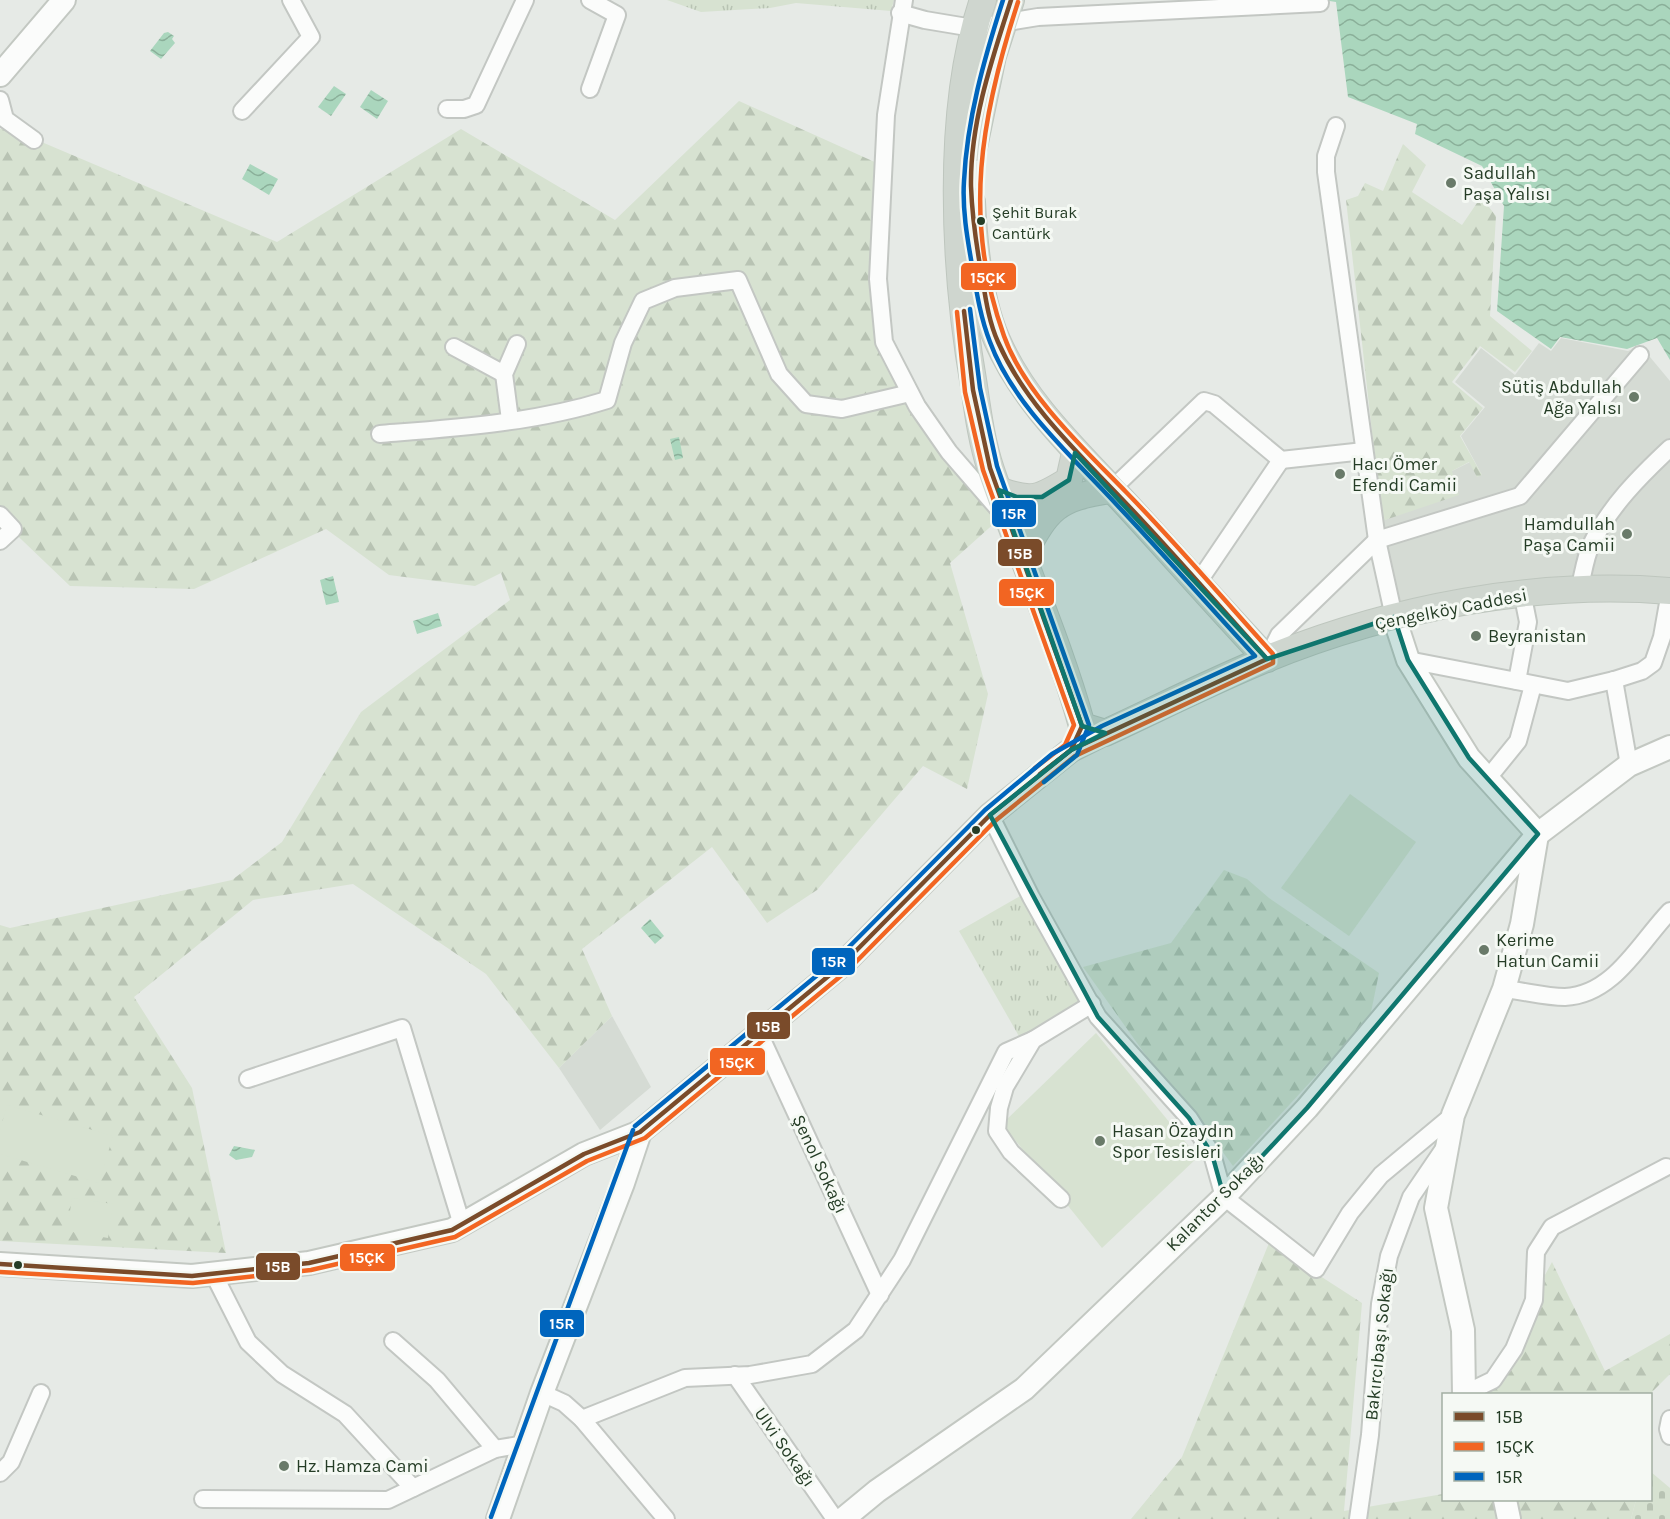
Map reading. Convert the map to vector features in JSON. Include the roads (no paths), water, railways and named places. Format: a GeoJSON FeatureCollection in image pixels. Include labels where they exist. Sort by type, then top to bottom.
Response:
{"type":"FeatureCollection","features":[{"type":"Feature","properties":{"kind":"main road"},"geometry":{"type":"LineString","coordinates":[[983,0],[973,28],[960,136],[957,237],[970,368],[988,457],[1011,525],[1072,688],[1094,729]]}},
{"type":"Feature","properties":{"kind":"main road"},"geometry":{"type":"LineString","coordinates":[[1011,0],[1002,24],[977,127],[970,183],[973,227],[980,269],[997,340],[1017,377],[1075,453],[1267,659]]}},
{"type":"Feature","properties":{"kind":"main road"},"geometry":{"type":"LineString","coordinates":[[999,490],[1017,497],[1042,497],[1069,480],[1075,453]]}},
{"type":"Feature","properties":{"kind":"main road"},"geometry":{"type":"LineString","coordinates":[[1022,556],[1042,520],[1065,500],[1111,490]]}},
{"type":"Feature","properties":{"kind":"main road","name":"Çengelköy Caddesi"},"geometry":{"type":"LineString","coordinates":[[1094,729],[1267,659],[1394,617],[1522,592],[1628,588],[1670,592]]}},
{"type":"Feature","properties":{"kind":"street"},"geometry":{"type":"LineString","coordinates":[[0,75],[64,0]]}},
{"type":"Feature","properties":{"kind":"street"},"geometry":{"type":"LineString","coordinates":[[242,111],[311,37],[291,0]]}},
{"type":"Feature","properties":{"kind":"street"},"geometry":{"type":"LineString","coordinates":[[447,109],[464,109],[476,105],[525,0]]}},
{"type":"Feature","properties":{"kind":"street"},"geometry":{"type":"LineString","coordinates":[[590,0],[616,15],[590,89]]}},
{"type":"Feature","properties":{"kind":"street"},"geometry":{"type":"LineString","coordinates":[[1011,525],[949,452],[910,393],[884,342],[878,279],[886,115],[902,6],[924,20],[973,28],[1038,17],[1320,3]]}},
{"type":"Feature","properties":{"kind":"street"},"geometry":{"type":"LineString","coordinates":[[0,100],[5,119],[34,140]]}},
{"type":"Feature","properties":{"kind":"street"},"geometry":{"type":"LineString","coordinates":[[1336,126],[1326,156],[1326,172],[1377,540],[1394,617],[1408,660],[1469,758],[1538,834],[1522,924],[1504,989],[1453,1115],[1445,1146],[1436,1208],[1462,1330],[1464,1393]]}},
{"type":"Feature","properties":{"kind":"street"},"geometry":{"type":"LineString","coordinates":[[380,434],[474,426],[580,409],[607,400],[623,343],[643,301],[675,288],[738,280],[779,374],[806,404],[842,409],[910,393]]}},
{"type":"Feature","properties":{"kind":"street"},"geometry":{"type":"LineString","coordinates":[[510,420],[504,374],[517,344]]}},
{"type":"Feature","properties":{"kind":"street"},"geometry":{"type":"LineString","coordinates":[[454,347],[504,374]]}},
{"type":"Feature","properties":{"kind":"street"},"geometry":{"type":"LineString","coordinates":[[1267,659],[1279,635],[1377,540],[1520,496],[1640,355]]}},
{"type":"Feature","properties":{"kind":"street"},"geometry":{"type":"LineString","coordinates":[[1111,490],[1204,401],[1214,404],[1281,460],[1365,451]]}},
{"type":"Feature","properties":{"kind":"street"},"geometry":{"type":"LineString","coordinates":[[1579,590],[1591,546],[1613,508],[1642,474],[1670,448]]}},
{"type":"Feature","properties":{"kind":"street"},"geometry":{"type":"LineString","coordinates":[[1197,584],[1281,460]]}},
{"type":"Feature","properties":{"kind":"street"},"geometry":{"type":"LineString","coordinates":[[0,515],[13,528],[0,541]]}},
{"type":"Feature","properties":{"kind":"street"},"geometry":{"type":"LineString","coordinates":[[1488,778],[1518,741],[1525,683],[1528,622],[1522,592]]}},
{"type":"Feature","properties":{"kind":"street"},"geometry":{"type":"LineString","coordinates":[[1408,660],[1568,691],[1614,680],[1642,671],[1653,663],[1662,637],[1670,592]]}},
{"type":"Feature","properties":{"kind":"street"},"geometry":{"type":"LineString","coordinates":[[1614,680],[1629,765]]}},
{"type":"Feature","properties":{"kind":"street"},"geometry":{"type":"LineString","coordinates":[[0,1264],[192,1276],[309,1263],[452,1230],[584,1154],[640,1132],[843,964],[990,815],[1094,729]]}},
{"type":"Feature","properties":{"kind":"street","name":"Kalantor Sokağı"},"geometry":{"type":"LineString","coordinates":[[843,1519],[877,1491],[1024,1389],[1224,1197],[1307,1108],[1538,834],[1629,765],[1670,747]]}},
{"type":"Feature","properties":{"kind":"street"},"geometry":{"type":"LineString","coordinates":[[990,815],[1031,897],[1098,1017],[1189,1118],[1212,1154],[1224,1197],[1316,1269],[1350,1213],[1381,1175],[1453,1115]]}},
{"type":"Feature","properties":{"kind":"street"},"geometry":{"type":"LineString","coordinates":[[1504,989],[1565,997],[1599,989],[1629,959],[1670,910]]}},
{"type":"Feature","properties":{"kind":"street"},"geometry":{"type":"LineString","coordinates":[[582,1419],[686,1378],[735,1376],[812,1364],[856,1330],[902,1260],[1006,1052],[1033,1041],[1092,1004]]}},
{"type":"Feature","properties":{"kind":"street"},"geometry":{"type":"LineString","coordinates":[[248,1079],[402,1028],[462,1225]]}},
{"type":"Feature","properties":{"kind":"street","name":"Şenol Sokağı"},"geometry":{"type":"LineString","coordinates":[[759,1033],[880,1295]]}},
{"type":"Feature","properties":{"kind":"street"},"geometry":{"type":"LineString","coordinates":[[1033,1041],[1005,1087],[999,1108],[997,1131],[1011,1152],[1061,1199]]}},
{"type":"Feature","properties":{"kind":"street"},"geometry":{"type":"LineString","coordinates":[[498,1519],[542,1393],[623,1183],[640,1132]]}},
{"type":"Feature","properties":{"kind":"street","name":"Bakırcıbaşı Sokağı"},"geometry":{"type":"LineString","coordinates":[[1358,1519],[1370,1435],[1380,1304],[1389,1256],[1411,1197],[1445,1146]]}},
{"type":"Feature","properties":{"kind":"street"},"geometry":{"type":"LineString","coordinates":[[1466,1393],[1492,1380],[1514,1349],[1534,1300],[1536,1252],[1552,1227],[1666,1167]]}},
{"type":"Feature","properties":{"kind":"street"},"geometry":{"type":"LineString","coordinates":[[213,1273],[249,1342],[282,1374],[345,1414],[413,1488]]}},
{"type":"Feature","properties":{"kind":"street"},"geometry":{"type":"LineString","coordinates":[[393,1341],[437,1380],[495,1449]]}},
{"type":"Feature","properties":{"kind":"street","name":"Ulvi Sokağı"},"geometry":{"type":"LineString","coordinates":[[735,1376],[835,1519]]}},
{"type":"Feature","properties":{"kind":"street"},"geometry":{"type":"LineString","coordinates":[[0,1473],[11,1462],[41,1393]]}},
{"type":"Feature","properties":{"kind":"street"},"geometry":{"type":"LineString","coordinates":[[542,1393],[564,1403],[582,1419],[666,1519]]}},
{"type":"Feature","properties":{"kind":"street"},"geometry":{"type":"LineString","coordinates":[[1670,1419],[1670,1436]]}},
{"type":"Feature","properties":{"kind":"street"},"geometry":{"type":"LineString","coordinates":[[203,1499],[388,1500],[495,1449],[525,1443]]}},
{"type":"Feature","properties":{"kind":"street"},"geometry":{"type":"LineString","coordinates":[[1505,1501],[1509,1519]]}},
{"type":"Feature","properties":{"kind":"water"},"geometry":{"type":"Polygon","coordinates":[[[1323,0],[1670,0],[1670,360],[1657,338],[1627,349],[1560,337],[1551,349],[1497,311],[1504,206],[1482,166],[1415,134],[1417,124],[1348,97],[1336,2],[1323,0]]]}},
{"type":"Feature","properties":{"kind":"water"},"geometry":{"type":"Polygon","coordinates":[[[168,32],[174,36],[172,39],[175,43],[161,59],[150,51],[164,33],[168,32]]]}},
{"type":"Feature","properties":{"kind":"water"},"geometry":{"type":"Polygon","coordinates":[[[334,86],[346,94],[331,116],[318,107],[334,86]]]}},
{"type":"Feature","properties":{"kind":"water"},"geometry":{"type":"Polygon","coordinates":[[[371,90],[388,101],[377,119],[360,107],[371,90]]]}},
{"type":"Feature","properties":{"kind":"water"},"geometry":{"type":"Polygon","coordinates":[[[250,164],[278,179],[269,195],[242,179],[250,164]]]}},
{"type":"Feature","properties":{"kind":"water"},"geometry":{"type":"Polygon","coordinates":[[[679,437],[683,458],[675,460],[670,439],[679,437]]]}},
{"type":"Feature","properties":{"kind":"water"},"geometry":{"type":"Polygon","coordinates":[[[333,576],[339,602],[326,605],[320,580],[333,576]]]}},
{"type":"Feature","properties":{"kind":"water"},"geometry":{"type":"Polygon","coordinates":[[[438,613],[442,626],[417,634],[413,621],[438,613]]]}},
{"type":"Feature","properties":{"kind":"water"},"geometry":{"type":"Polygon","coordinates":[[[650,919],[664,936],[655,944],[641,928],[650,919]]]}},
{"type":"Feature","properties":{"kind":"water"},"geometry":{"type":"Polygon","coordinates":[[[234,1146],[255,1150],[252,1157],[236,1160],[229,1155],[234,1146]]]}},
{"type":"Feature","properties":{"kind":"place","name":"Sadullah Paşa Yalısı"},"geometry":{"type":"Point","coordinates":[1451,183]}},
{"type":"Feature","properties":{"kind":"place","name":"Şehit Burak Cantürk"},"geometry":{"type":"Point","coordinates":[981,221]}},
{"type":"Feature","properties":{"kind":"place","name":"Sütiş Abdullah Ağa Yalısı"},"geometry":{"type":"Point","coordinates":[1634,397]}},
{"type":"Feature","properties":{"kind":"place","name":"Hacı Ömer Efendi Camii"},"geometry":{"type":"Point","coordinates":[1340,474]}},
{"type":"Feature","properties":{"kind":"place","name":"Hamdullah Paşa Camii"},"geometry":{"type":"Point","coordinates":[1627,534]}},
{"type":"Feature","properties":{"kind":"place","name":"Beyranistan"},"geometry":{"type":"Point","coordinates":[1476,636]}},
{"type":"Feature","properties":{"kind":"place","name":"Kerime Hatun Camii"},"geometry":{"type":"Point","coordinates":[1484,950]}},
{"type":"Feature","properties":{"kind":"place","name":"Hasan Özaydın Spor Tesisleri"},"geometry":{"type":"Point","coordinates":[1100,1141]}},
{"type":"Feature","properties":{"kind":"place","name":"Hz. Hamza Cami"},"geometry":{"type":"Point","coordinates":[284,1466]}}]}
